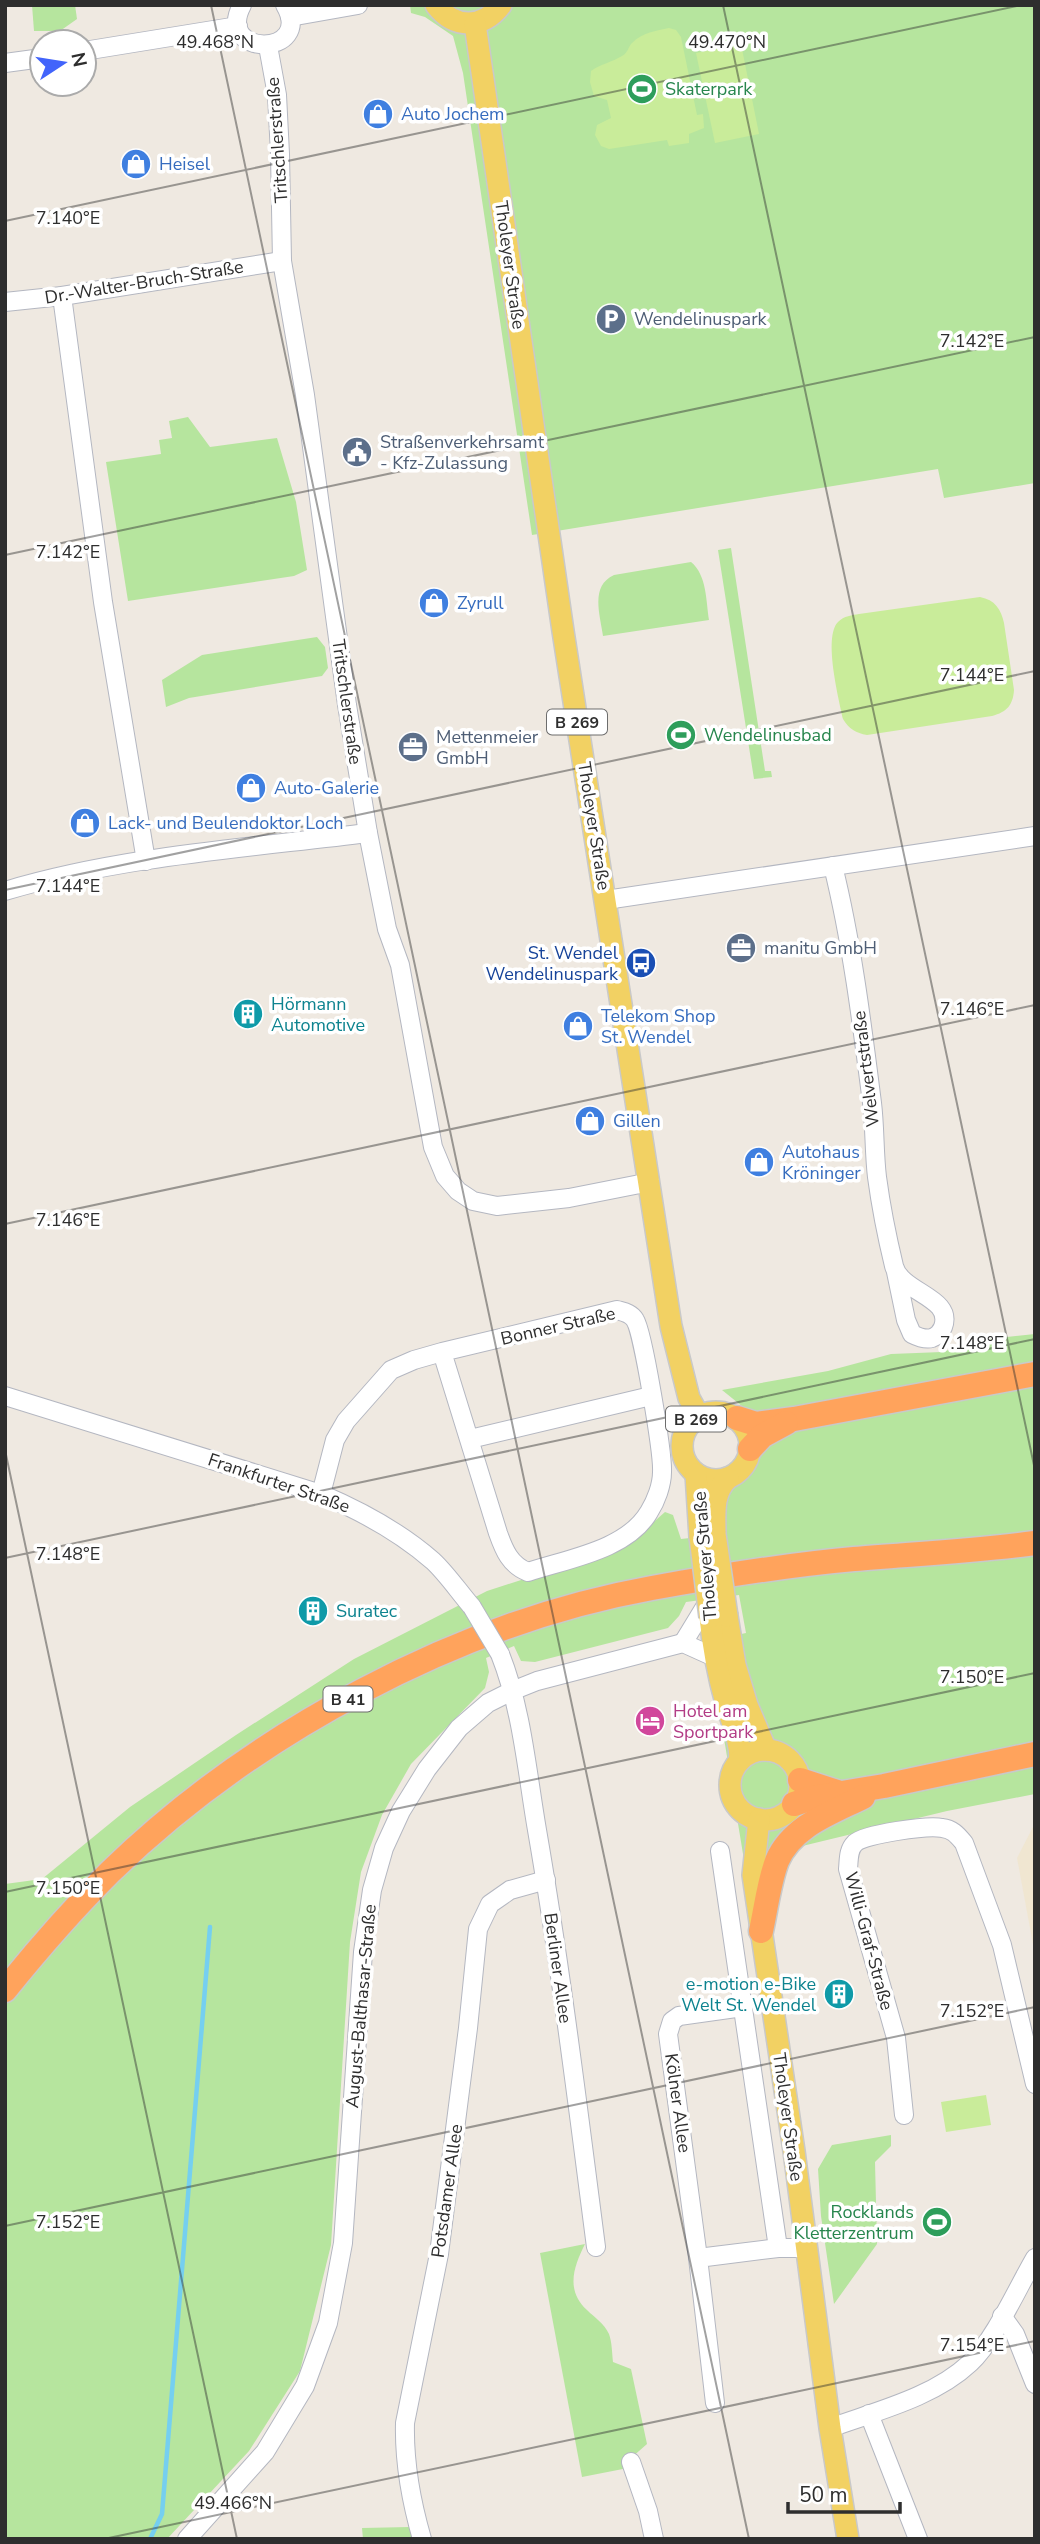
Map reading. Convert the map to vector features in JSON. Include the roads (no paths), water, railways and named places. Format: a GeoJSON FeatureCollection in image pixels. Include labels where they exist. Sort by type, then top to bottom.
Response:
{"type":"FeatureCollection","features":[{"type":"Feature","properties":{"kind":"highway"},"geometry":{"type":"LineString","coordinates":[[737,1418],[756,1424],[794,1419],[1030,1378]]}},
{"type":"Feature","properties":{"kind":"highway"},"geometry":{"type":"LineString","coordinates":[[750,1448],[762,1436],[794,1419]]}},
{"type":"Feature","properties":{"kind":"highway"},"geometry":{"type":"LineString","coordinates":[[996,1548],[1035,1535]]}},
{"type":"Feature","properties":{"kind":"highway","name":"B 41"},"geometry":{"type":"LineString","coordinates":[[5,1990],[44,1942],[111,1871],[184,1809],[256,1753],[334,1706],[418,1664],[507,1628],[576,1605],[649,1588],[778,1567],[1035,1543]]}},
{"type":"Feature","properties":{"kind":"highway"},"geometry":{"type":"LineString","coordinates":[[996,1548],[1035,1555]]}},
{"type":"Feature","properties":{"kind":"highway"},"geometry":{"type":"LineString","coordinates":[[794,1804],[1035,1754]]}},
{"type":"Feature","properties":{"kind":"highway"},"geometry":{"type":"LineString","coordinates":[[800,1780],[823,1789],[842,1792]]}},
{"type":"Feature","properties":{"kind":"highway"},"geometry":{"type":"LineString","coordinates":[[761,1931],[778,1861],[791,1839],[810,1824],[884,1786]]}},
{"type":"Feature","properties":{"kind":"main road"},"geometry":{"type":"LineString","coordinates":[[436,5],[443,14],[464,24],[475,23],[494,14],[501,5]]}},
{"type":"Feature","properties":{"kind":"main road","name":"Tholeyer Straße"},"geometry":{"type":"LineString","coordinates":[[475,23],[563,631],[671,1326],[689,1398],[699,1416]]}},
{"type":"Feature","properties":{"kind":"main road","name":"B 269"},"geometry":{"type":"LineString","coordinates":[[696,1474],[683,1456],[681,1444],[684,1433],[690,1423],[699,1416],[722,1412],[737,1418],[744,1427],[750,1448],[743,1466],[728,1478]]}},
{"type":"Feature","properties":{"kind":"main road"},"geometry":{"type":"LineString","coordinates":[[696,1474],[717,1480],[728,1478]]}},
{"type":"Feature","properties":{"kind":"main road","name":"Tholeyer Straße"},"geometry":{"type":"LineString","coordinates":[[696,1474],[708,1536],[715,1612],[714,1657],[726,1704],[739,1738],[740,1760]]}},
{"type":"Feature","properties":{"kind":"main road","name":"Tholeyer Straße"},"geometry":{"type":"LineString","coordinates":[[708,1536],[720,1486],[728,1478]]}},
{"type":"Feature","properties":{"kind":"main road","name":"Tholeyer Straße"},"geometry":{"type":"LineString","coordinates":[[715,1612],[747,1705],[766,1749]]}},
{"type":"Feature","properties":{"kind":"main road"},"geometry":{"type":"LineString","coordinates":[[740,1760],[752,1752],[766,1749],[778,1752],[789,1759],[800,1780],[799,1793],[794,1804],[779,1817],[759,1819]]}},
{"type":"Feature","properties":{"kind":"main road","name":"B 269"},"geometry":{"type":"LineString","coordinates":[[740,1760],[731,1779],[734,1800],[748,1816],[759,1819]]}},
{"type":"Feature","properties":{"kind":"main road","name":"Tholeyer Straße"},"geometry":{"type":"LineString","coordinates":[[759,1819],[753,1875],[848,2539]]}},
{"type":"Feature","properties":{"kind":"street"},"geometry":{"type":"LineString","coordinates":[[242,5],[237,16],[241,33],[253,44],[268,46],[282,39],[287,33],[288,11],[358,5]]}},
{"type":"Feature","properties":{"kind":"street"},"geometry":{"type":"LineString","coordinates":[[98,49],[238,26]]}},
{"type":"Feature","properties":{"kind":"street","name":"Tritschlerstraße"},"geometry":{"type":"LineString","coordinates":[[268,46],[280,142],[282,261],[304,396],[347,705],[368,833],[387,929],[400,965],[433,1147],[445,1176],[458,1191],[473,1201],[497,1206],[569,1198],[650,1182]]}},
{"type":"Feature","properties":{"kind":"street"},"geometry":{"type":"LineString","coordinates":[[5,63],[28,60]]}},
{"type":"Feature","properties":{"kind":"street","name":"Dr.-Walter-Bruch-Straße"},"geometry":{"type":"LineString","coordinates":[[5,302],[62,296],[282,261]]}},
{"type":"Feature","properties":{"kind":"street"},"geometry":{"type":"LineString","coordinates":[[62,296],[103,601],[146,861]]}},
{"type":"Feature","properties":{"kind":"street"},"geometry":{"type":"LineString","coordinates":[[5,891],[27,884],[146,861],[368,833]]}},
{"type":"Feature","properties":{"kind":"street"},"geometry":{"type":"LineString","coordinates":[[606,900],[1035,836]]}},
{"type":"Feature","properties":{"kind":"street","name":"Welvertstraße"},"geometry":{"type":"LineString","coordinates":[[833,866],[843,905],[854,975],[872,1105],[877,1176],[896,1272]]}},
{"type":"Feature","properties":{"kind":"street","name":"Bonner Straße"},"geometry":{"type":"LineString","coordinates":[[321,1494],[335,1440],[346,1421],[391,1370],[442,1352],[617,1310],[627,1312],[635,1319],[640,1332],[651,1396],[662,1472],[658,1493],[649,1513],[632,1533],[615,1544],[528,1572],[518,1568],[506,1554],[442,1352]]}},
{"type":"Feature","properties":{"kind":"street","name":"Frankfurter Straße"},"geometry":{"type":"LineString","coordinates":[[5,1396],[321,1494],[352,1507],[392,1530],[434,1562],[472,1607],[500,1654],[512,1691]]}},
{"type":"Feature","properties":{"kind":"street"},"geometry":{"type":"LineString","coordinates":[[470,1439],[651,1396]]}},
{"type":"Feature","properties":{"kind":"street"},"geometry":{"type":"LineString","coordinates":[[714,1657],[683,1643],[715,1612]]}},
{"type":"Feature","properties":{"kind":"street","name":"August-Balthasar-Straße"},"geometry":{"type":"LineString","coordinates":[[187,2539],[265,2452],[305,2386],[328,2323],[343,2243],[363,1952],[372,1890],[384,1848],[401,1811],[427,1769],[459,1728],[488,1703],[537,1681],[683,1643]]}},
{"type":"Feature","properties":{"kind":"street","name":"Berliner Allee"},"geometry":{"type":"LineString","coordinates":[[512,1691],[546,1880],[596,2247]]}},
{"type":"Feature","properties":{"kind":"street","name":"Willi-Graf-Straße"},"geometry":{"type":"LineString","coordinates":[[905,2115],[896,2038],[848,1869],[849,1850],[857,1841],[875,1834],[941,1827],[954,1832],[964,1843],[1002,1945],[1035,2084]]}},
{"type":"Feature","properties":{"kind":"street"},"geometry":{"type":"LineString","coordinates":[[720,1851],[778,2248]]}},
{"type":"Feature","properties":{"kind":"street","name":"Potsdamer Allee"},"geometry":{"type":"LineString","coordinates":[[422,2539],[408,2476],[404,2444],[405,2423],[439,2254],[478,1929],[490,1904],[510,1890],[546,1880]]}},
{"type":"Feature","properties":{"kind":"street","name":"Kölner Allee"},"geometry":{"type":"LineString","coordinates":[[715,2403],[668,2034],[672,2021],[678,2016],[743,2007]]}},
{"type":"Feature","properties":{"kind":"street"},"geometry":{"type":"LineString","coordinates":[[698,2258],[778,2248],[805,2248]]}},
{"type":"Feature","properties":{"kind":"street"},"geometry":{"type":"LineString","coordinates":[[830,2428],[940,2384],[971,2362],[983,2348],[1035,2258]]}},
{"type":"Feature","properties":{"kind":"street"},"geometry":{"type":"LineString","coordinates":[[1002,2316],[1015,2334],[1035,2384]]}},
{"type":"Feature","properties":{"kind":"street"},"geometry":{"type":"LineString","coordinates":[[869,2414],[918,2539]]}},
{"type":"Feature","properties":{"kind":"street"},"geometry":{"type":"LineString","coordinates":[[632,2462],[654,2539]]}},
{"type":"Feature","properties":{"kind":"waterway"},"geometry":{"type":"LineString","coordinates":[[150,2539],[162,2514],[210,1927]]}},
{"type":"Feature","properties":{"kind":"place","name":"Skaterpark"},"geometry":{"type":"Point","coordinates":[642,89]}},
{"type":"Feature","properties":{"kind":"place","name":"Auto Jochem"},"geometry":{"type":"Point","coordinates":[378,114]}},
{"type":"Feature","properties":{"kind":"place","name":"Heisel"},"geometry":{"type":"Point","coordinates":[136,164]}},
{"type":"Feature","properties":{"kind":"place","name":"Wendelinuspark"},"geometry":{"type":"Point","coordinates":[611,319]}},
{"type":"Feature","properties":{"kind":"place","name":"Straßenverkehrsamt - Kfz-Zulassung"},"geometry":{"type":"Point","coordinates":[357,452]}},
{"type":"Feature","properties":{"kind":"place","name":"Zyrull"},"geometry":{"type":"Point","coordinates":[434,603]}},
{"type":"Feature","properties":{"kind":"place","name":"Wendelinusbad"},"geometry":{"type":"Point","coordinates":[681,735]}},
{"type":"Feature","properties":{"kind":"place","name":"Mettenmeier GmbH"},"geometry":{"type":"Point","coordinates":[413,747]}},
{"type":"Feature","properties":{"kind":"place","name":"Auto-Galerie"},"geometry":{"type":"Point","coordinates":[251,788]}},
{"type":"Feature","properties":{"kind":"place","name":"Lack- und Beulendoktor Loch"},"geometry":{"type":"Point","coordinates":[85,823]}},
{"type":"Feature","properties":{"kind":"place","name":"manitu GmbH"},"geometry":{"type":"Point","coordinates":[741,948]}},
{"type":"Feature","properties":{"kind":"place","name":"St. Wendel Wendelinuspark"},"geometry":{"type":"Point","coordinates":[641,963]}},
{"type":"Feature","properties":{"kind":"place","name":"Hörmann Automotive"},"geometry":{"type":"Point","coordinates":[248,1014]}},
{"type":"Feature","properties":{"kind":"place","name":"Telekom Shop St. Wendel"},"geometry":{"type":"Point","coordinates":[578,1026]}},
{"type":"Feature","properties":{"kind":"place","name":"Gillen"},"geometry":{"type":"Point","coordinates":[590,1121]}},
{"type":"Feature","properties":{"kind":"place","name":"Autohaus Kröninger"},"geometry":{"type":"Point","coordinates":[759,1162]}},
{"type":"Feature","properties":{"kind":"place","name":"Suratec"},"geometry":{"type":"Point","coordinates":[313,1611]}},
{"type":"Feature","properties":{"kind":"place","name":"Hotel am Sportpark"},"geometry":{"type":"Point","coordinates":[650,1721]}},
{"type":"Feature","properties":{"kind":"place","name":"e-motion e-Bike Welt St. Wendel"},"geometry":{"type":"Point","coordinates":[839,1994]}},
{"type":"Feature","properties":{"kind":"place","name":"Rocklands Kletterzentrum"},"geometry":{"type":"Point","coordinates":[937,2222]}}]}
